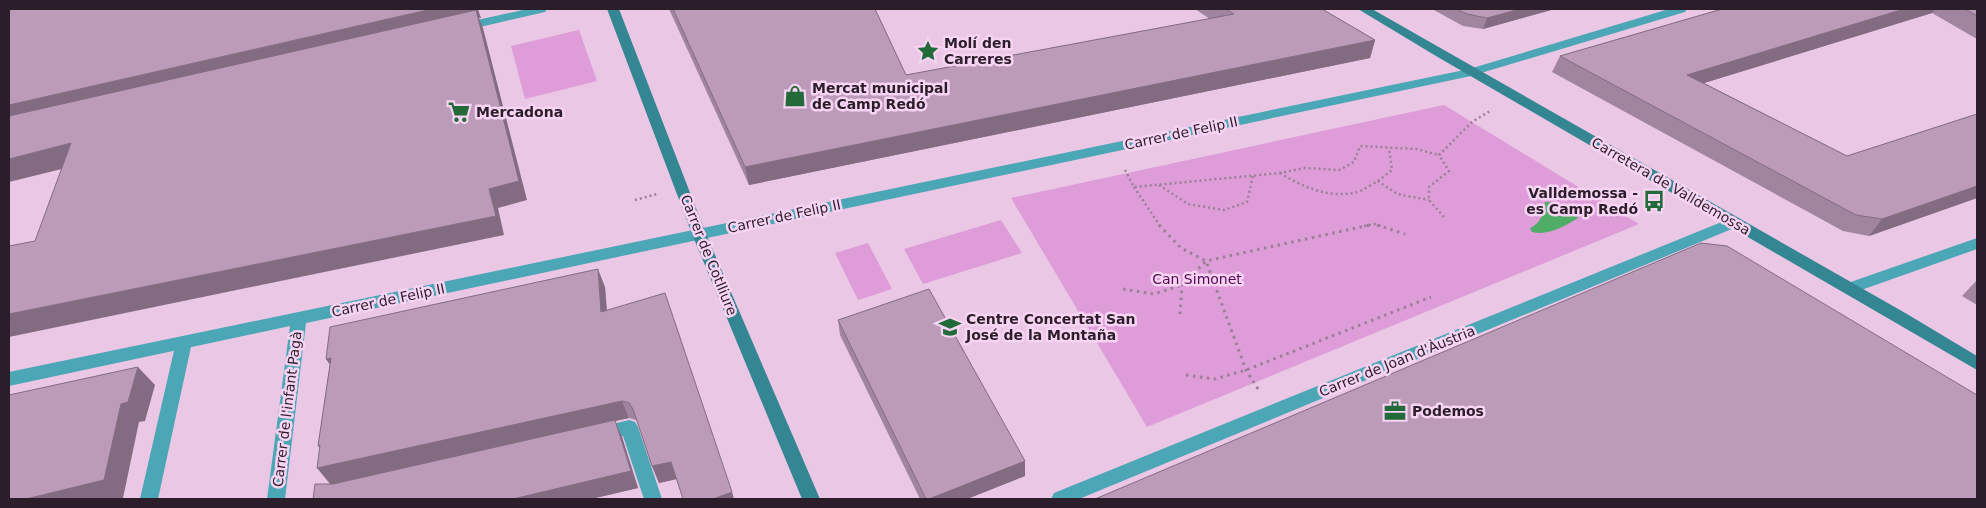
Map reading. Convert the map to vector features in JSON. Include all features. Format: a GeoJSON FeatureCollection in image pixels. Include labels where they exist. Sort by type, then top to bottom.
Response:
{"type":"FeatureCollection","features":[{"type":"Feature","properties":{"kind":"street"},"geometry":{"type":"LineString","coordinates":[[454,29],[540,9]]}},
{"type":"Feature","properties":{"kind":"street","name":"Carrer de Cotlliure"},"geometry":{"type":"LineString","coordinates":[[613,9],[699,234],[811,499]]}},
{"type":"Feature","properties":{"kind":"street","name":"Carretera de Valldemossa"},"geometry":{"type":"LineString","coordinates":[[1364,9],[1850,288],[1977,364]]}},
{"type":"Feature","properties":{"kind":"street","name":"Carrer de Felip II"},"geometry":{"type":"LineString","coordinates":[[9,379],[1471,72],[1681,9]]}},
{"type":"Feature","properties":{"kind":"street","name":"Carrer de Joan d'Àustria"},"geometry":{"type":"LineString","coordinates":[[1060,499],[1734,222]]}},
{"type":"Feature","properties":{"kind":"street"},"geometry":{"type":"LineString","coordinates":[[1850,288],[1977,243]]}},
{"type":"Feature","properties":{"kind":"street","name":"Carrer de l'infant Pagà"},"geometry":{"type":"LineString","coordinates":[[276,499],[299,318]]}},
{"type":"Feature","properties":{"kind":"street"},"geometry":{"type":"LineString","coordinates":[[149,499],[184,342]]}},
{"type":"Feature","properties":{"kind":"street"},"geometry":{"type":"LineString","coordinates":[[581,438],[629,427],[653,499]]}},
{"type":"Feature","properties":{"kind":"path"},"geometry":{"type":"LineString","coordinates":[[1439,155],[1472,122],[1491,111]]}},
{"type":"Feature","properties":{"kind":"path"},"geometry":{"type":"LineString","coordinates":[[1134,187],[1253,176],[1305,168],[1339,170],[1354,162],[1360,146],[1416,149],[1439,155],[1450,172],[1429,187],[1429,200]]}},
{"type":"Feature","properties":{"kind":"path"},"geometry":{"type":"LineString","coordinates":[[1112,148],[1158,224],[1181,248],[1206,261],[1246,370],[1275,411]]}},
{"type":"Feature","properties":{"kind":"path"},"geometry":{"type":"LineString","coordinates":[[1280,173],[1300,185],[1324,193],[1358,192],[1378,181],[1392,170],[1389,149]]}},
{"type":"Feature","properties":{"kind":"path"},"geometry":{"type":"LineString","coordinates":[[1159,185],[1188,204],[1224,210],[1247,202],[1253,176]]}},
{"type":"Feature","properties":{"kind":"path"},"geometry":{"type":"LineString","coordinates":[[1378,181],[1397,194],[1429,200],[1444,217]]}},
{"type":"Feature","properties":{"kind":"path"},"geometry":{"type":"LineString","coordinates":[[1123,289],[1154,294],[1182,285],[1206,261],[1374,224],[1405,234]]}},
{"type":"Feature","properties":{"kind":"path"},"geometry":{"type":"LineString","coordinates":[[1180,314],[1182,285]]}},
{"type":"Feature","properties":{"kind":"path"},"geometry":{"type":"LineString","coordinates":[[1186,375],[1215,379],[1246,370],[1431,297]]}},
{"type":"Feature","properties":{"kind":"green space"},"geometry":{"type":"Polygon","coordinates":[[[579,30],[597,81],[525,99],[511,46],[579,30]]]}},
{"type":"Feature","properties":{"kind":"green space","name":"Can Simonet"},"geometry":{"type":"Polygon","coordinates":[[[1444,105],[1639,224],[1147,427],[1011,198],[1444,105]]]}},
{"type":"Feature","properties":{"kind":"green space"},"geometry":{"type":"Polygon","coordinates":[[[1001,220],[1022,253],[923,284],[904,249],[1001,220]]]}},
{"type":"Feature","properties":{"kind":"green space"},"geometry":{"type":"Polygon","coordinates":[[[868,243],[892,289],[858,300],[835,253],[868,243]]]}},
{"type":"Feature","properties":{"kind":"shaded area"},"geometry":{"type":"Polygon","coordinates":[[[1545,202],[1564,205],[1578,218],[1562,227],[1544,233],[1532,232],[1530,228],[1541,217],[1545,202]]]}},
{"type":"Feature","properties":{"kind":"building"},"geometry":{"type":"Polygon","coordinates":[[[9,9],[432,9],[9,105],[9,9]]]}},
{"type":"Feature","properties":{"kind":"building"},"geometry":{"type":"Polygon","coordinates":[[[673,9],[875,9],[906,75],[1234,14],[1226,9],[1322,9],[1375,40],[745,167],[673,9]]]}},
{"type":"Feature","properties":{"kind":"building"},"geometry":{"type":"Polygon","coordinates":[[[1456,9],[1520,9],[1487,18],[1467,14],[1456,9]]]}},
{"type":"Feature","properties":{"kind":"building"},"geometry":{"type":"Polygon","coordinates":[[[1722,9],[1904,9],[1687,75],[1847,156],[1977,114],[1977,186],[1882,219],[1856,215],[1560,56],[1722,9]]]}},
{"type":"Feature","properties":{"kind":"building"},"geometry":{"type":"Polygon","coordinates":[[[1965,9],[1977,9],[1977,16],[1965,9]]]}},
{"type":"Feature","properties":{"kind":"building"},"geometry":{"type":"Polygon","coordinates":[[[476,10],[519,181],[489,189],[496,216],[9,314],[9,246],[35,241],[71,143],[9,159],[9,116],[476,10]]]}},
{"type":"Feature","properties":{"kind":"building"},"geometry":{"type":"Polygon","coordinates":[[[1701,243],[1727,246],[1977,395],[1977,499],[1095,499],[1701,243]]]}},
{"type":"Feature","properties":{"kind":"building"},"geometry":{"type":"Polygon","coordinates":[[[598,269],[601,312],[665,293],[732,492],[713,499],[683,499],[671,462],[652,466],[633,409],[629,403],[622,401],[317,468],[320,445],[318,446],[331,358],[326,359],[330,327],[598,269]]]}},
{"type":"Feature","properties":{"kind":"building"},"geometry":{"type":"Polygon","coordinates":[[[929,289],[1025,461],[926,499],[838,320],[929,289]]]}},
{"type":"Feature","properties":{"kind":"building"},"geometry":{"type":"Polygon","coordinates":[[[138,367],[128,402],[121,404],[104,480],[26,499],[9,499],[9,395],[138,367]]]}},
{"type":"Feature","properties":{"kind":"building"},"geometry":{"type":"Polygon","coordinates":[[[615,420],[631,471],[513,499],[313,499],[315,484],[333,484],[615,420]]]}},
{"type":"Feature","properties":{"kind":"place","name":"Molí den Carreres"},"geometry":{"type":"Point","coordinates":[928,51]}},
{"type":"Feature","properties":{"kind":"place","name":"Mercat municipal de Camp Redó"},"geometry":{"type":"Point","coordinates":[795,96]}},
{"type":"Feature","properties":{"kind":"place","name":"Mercadona"},"geometry":{"type":"Point","coordinates":[459,112]}},
{"type":"Feature","properties":{"kind":"place","name":"Valldemossa - es Camp Redó"},"geometry":{"type":"Point","coordinates":[1654,201]}},
{"type":"Feature","properties":{"kind":"place","name":"Centre Concertat San José de la Montaña"},"geometry":{"type":"Point","coordinates":[950,327]}},
{"type":"Feature","properties":{"kind":"place","name":"Podemos"},"geometry":{"type":"Point","coordinates":[1395,411]}}]}
